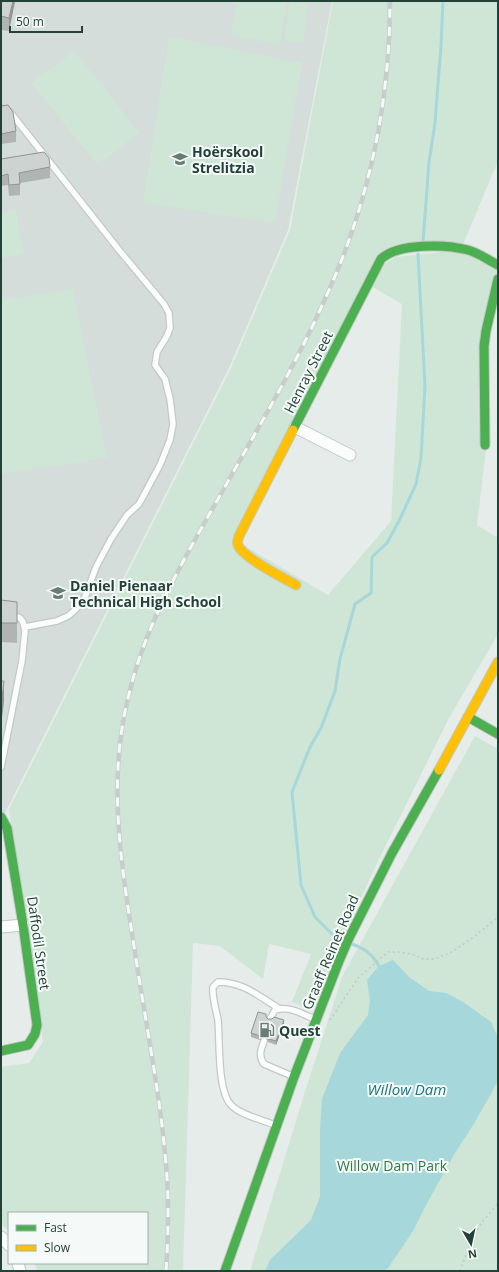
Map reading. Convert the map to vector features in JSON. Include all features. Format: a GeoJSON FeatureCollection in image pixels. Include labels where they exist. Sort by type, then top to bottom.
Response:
{"type":"FeatureCollection","features":[{"type":"Feature","properties":{"kind":"street","name":"Henray Street"},"geometry":{"type":"LineString","coordinates":[[296,585],[253,560],[238,545],[238,538],[380,259],[393,251],[402,249],[459,248],[471,251],[498,265]]}},
{"type":"Feature","properties":{"kind":"street"},"geometry":{"type":"LineString","coordinates":[[485,444],[484,346],[498,279]]}},
{"type":"Feature","properties":{"kind":"street"},"geometry":{"type":"LineString","coordinates":[[295,427],[350,455]]}},
{"type":"Feature","properties":{"kind":"street","name":"Graaff Reinet Road"},"geometry":{"type":"LineString","coordinates":[[225,1271],[278,1126],[294,1077],[345,947],[392,853],[498,662]]}},
{"type":"Feature","properties":{"kind":"street"},"geometry":{"type":"LineString","coordinates":[[468,717],[498,734]]}},
{"type":"Feature","properties":{"kind":"street","name":"Daffodil Street"},"geometry":{"type":"LineString","coordinates":[[1,817],[7,828],[23,925],[37,1025],[32,1040],[28,1045],[1,1051]]}},
{"type":"Feature","properties":{"kind":"street"},"geometry":{"type":"LineString","coordinates":[[1,927],[23,925]]}},
{"type":"Feature","properties":{"kind":"lane"},"geometry":{"type":"LineString","coordinates":[[1,108],[10,112],[118,250],[164,304],[169,313],[171,322],[167,336],[155,358],[155,365],[165,379],[170,399],[173,424],[170,440],[160,465],[139,504],[127,515],[111,539],[96,567],[85,597],[75,610],[68,616],[57,621],[25,627]]}},
{"type":"Feature","properties":{"kind":"lane"},"geometry":{"type":"LineString","coordinates":[[1,609],[20,618],[25,627],[22,661],[1,767]]}},
{"type":"Feature","properties":{"kind":"lane"},"geometry":{"type":"LineString","coordinates":[[278,1126],[241,1112],[230,1105],[222,1079],[218,1020],[212,992],[213,987],[218,982],[228,982],[245,987],[280,1009]]}},
{"type":"Feature","properties":{"kind":"lane"},"geometry":{"type":"LineString","coordinates":[[270,1019],[275,1010],[291,1009],[316,1020]]}},
{"type":"Feature","properties":{"kind":"lane"},"geometry":{"type":"LineString","coordinates":[[264,1041],[260,1054],[261,1060],[264,1064],[294,1077]]}},
{"type":"Feature","properties":{"kind":"path"},"geometry":{"type":"LineString","coordinates":[[328,1023],[358,978],[388,952],[412,954],[422,959],[435,959],[452,952],[463,945],[498,917]]}},
{"type":"Feature","properties":{"kind":"path"},"geometry":{"type":"LineString","coordinates":[[460,1271],[471,1241],[480,1225],[498,1203]]}},
{"type":"Feature","properties":{"kind":"shaded area"},"geometry":{"type":"Polygon","coordinates":[[[1,1],[332,1],[288,230],[229,368],[2,819],[1,818],[1,1]]]}},
{"type":"Feature","properties":{"kind":"green space"},"geometry":{"type":"Polygon","coordinates":[[[237,1],[287,1],[280,45],[231,35],[237,1]]]}},
{"type":"Feature","properties":{"kind":"green space"},"geometry":{"type":"Polygon","coordinates":[[[290,1],[308,4],[303,43],[284,40],[290,1]]]}},
{"type":"Feature","properties":{"kind":"green space"},"geometry":{"type":"Polygon","coordinates":[[[333,1],[498,1],[498,161],[462,247],[396,253],[377,263],[236,541],[328,595],[391,521],[402,304],[371,286],[380,267],[396,257],[462,250],[497,270],[490,309],[486,448],[477,525],[496,537],[498,533],[498,634],[449,718],[381,855],[309,1009],[292,1002],[311,954],[269,944],[263,979],[220,946],[193,943],[183,1271],[37,1271],[35,1264],[148,1264],[148,1212],[8,1212],[8,1229],[1,1225],[1,1067],[29,1063],[43,1042],[9,809],[231,368],[290,230],[333,1]]]}},
{"type":"Feature","properties":{"kind":"green space"},"geometry":{"type":"Polygon","coordinates":[[[169,36],[302,63],[275,223],[143,203],[169,36]]]}},
{"type":"Feature","properties":{"kind":"green space"},"geometry":{"type":"Polygon","coordinates":[[[74,51],[139,133],[98,165],[31,83],[74,51]]]}},
{"type":"Feature","properties":{"kind":"green space"},"geometry":{"type":"Polygon","coordinates":[[[16,210],[24,254],[1,258],[1,213],[16,210]]]}},
{"type":"Feature","properties":{"kind":"green space"},"geometry":{"type":"Polygon","coordinates":[[[73,289],[107,458],[1,474],[1,300],[73,289]]]}},
{"type":"Feature","properties":{"kind":"green space","name":"Willow Dam Park"},"geometry":{"type":"Polygon","coordinates":[[[475,736],[498,749],[498,1271],[250,1271],[342,977],[475,736]]]}},
{"type":"Feature","properties":{"kind":"water","name":"Willow Dam"},"geometry":{"type":"Polygon","coordinates":[[[393,960],[409,977],[429,991],[446,993],[463,1002],[491,1022],[498,1038],[498,1081],[475,1122],[455,1153],[413,1231],[388,1268],[384,1271],[265,1271],[270,1260],[311,1220],[320,1197],[320,1131],[322,1099],[340,1053],[368,1015],[370,1001],[367,980],[379,966],[393,960]]]}},
{"type":"Feature","properties":{"kind":"building"},"geometry":{"type":"Polygon","coordinates":[[[1,1],[13,1],[9,18],[1,16],[1,1]]]}},
{"type":"Feature","properties":{"kind":"building"},"geometry":{"type":"Polygon","coordinates":[[[8,105],[13,112],[16,131],[1,134],[1,106],[8,105]]]}},
{"type":"Feature","properties":{"kind":"building"},"geometry":{"type":"Polygon","coordinates":[[[44,152],[49,158],[50,167],[19,173],[20,184],[9,185],[8,174],[1,176],[1,159],[44,152]]]}},
{"type":"Feature","properties":{"kind":"building"},"geometry":{"type":"Polygon","coordinates":[[[1,600],[17,602],[17,623],[1,623],[1,600]]]}},
{"type":"Feature","properties":{"kind":"building"},"geometry":{"type":"Polygon","coordinates":[[[1,681],[4,681],[2,698],[1,698],[1,681]]]}},
{"type":"Feature","properties":{"kind":"building","name":"Quest"},"geometry":{"type":"Polygon","coordinates":[[[258,1012],[266,1014],[268,1019],[272,1019],[274,1017],[284,1020],[276,1041],[268,1039],[265,1033],[260,1036],[251,1033],[258,1012]]]}},
{"type":"Feature","properties":{"kind":"waterway"},"geometry":{"type":"LineString","coordinates":[[423,242],[429,162],[435,123],[443,1]]}},
{"type":"Feature","properties":{"kind":"waterway"},"geometry":{"type":"LineString","coordinates":[[343,940],[336,938],[315,917],[301,885],[292,792],[310,747],[321,728],[335,691],[340,659],[355,604],[371,593],[372,557],[387,543],[416,484],[421,458],[425,386],[418,254]]}},
{"type":"Feature","properties":{"kind":"waterway"},"geometry":{"type":"LineString","coordinates":[[352,944],[368,952],[379,966]]}},
{"type":"Feature","properties":{"kind":"railway"},"geometry":{"type":"LineString","coordinates":[[166,1271],[168,1201],[165,1150],[158,1095],[126,892],[119,826],[117,793],[118,761],[122,727],[137,665],[147,636],[159,609],[172,582],[292,367],[315,322],[340,264],[353,228],[374,154],[386,78],[390,1]]}},
{"type":"Feature","properties":{"kind":"traffic: fast"},"geometry":{"type":"LineString","coordinates":[[293,430],[381,259],[399,250],[423,246],[435,246],[459,248],[472,251],[498,265]]}},
{"type":"Feature","properties":{"kind":"traffic: fast"},"geometry":{"type":"LineString","coordinates":[[485,445],[484,346],[498,279]]}},
{"type":"Feature","properties":{"kind":"traffic: fast"},"geometry":{"type":"LineString","coordinates":[[468,717],[498,734]]}},
{"type":"Feature","properties":{"kind":"traffic: fast"},"geometry":{"type":"LineString","coordinates":[[225,1271],[294,1077],[339,961],[392,853],[439,770]]}},
{"type":"Feature","properties":{"kind":"traffic: fast"},"geometry":{"type":"LineString","coordinates":[[1,817],[7,828],[23,925],[37,1025],[35,1034],[28,1045],[1,1051]]}},
{"type":"Feature","properties":{"kind":"traffic: slow"},"geometry":{"type":"LineString","coordinates":[[293,430],[239,536],[238,545],[241,550],[255,562],[296,585]]}},
{"type":"Feature","properties":{"kind":"traffic: slow"},"geometry":{"type":"LineString","coordinates":[[439,770],[498,662]]}},
{"type":"Feature","properties":{"kind":"place","name":"Hoërskool Strelitzia"},"geometry":{"type":"Point","coordinates":[180,159]}},
{"type":"Feature","properties":{"kind":"place","name":"Daniel Pienaar Technical High School"},"geometry":{"type":"Point","coordinates":[58,593]}},
{"type":"Feature","properties":{"kind":"place","name":"Quest"},"geometry":{"type":"Point","coordinates":[267,1030]}}]}
